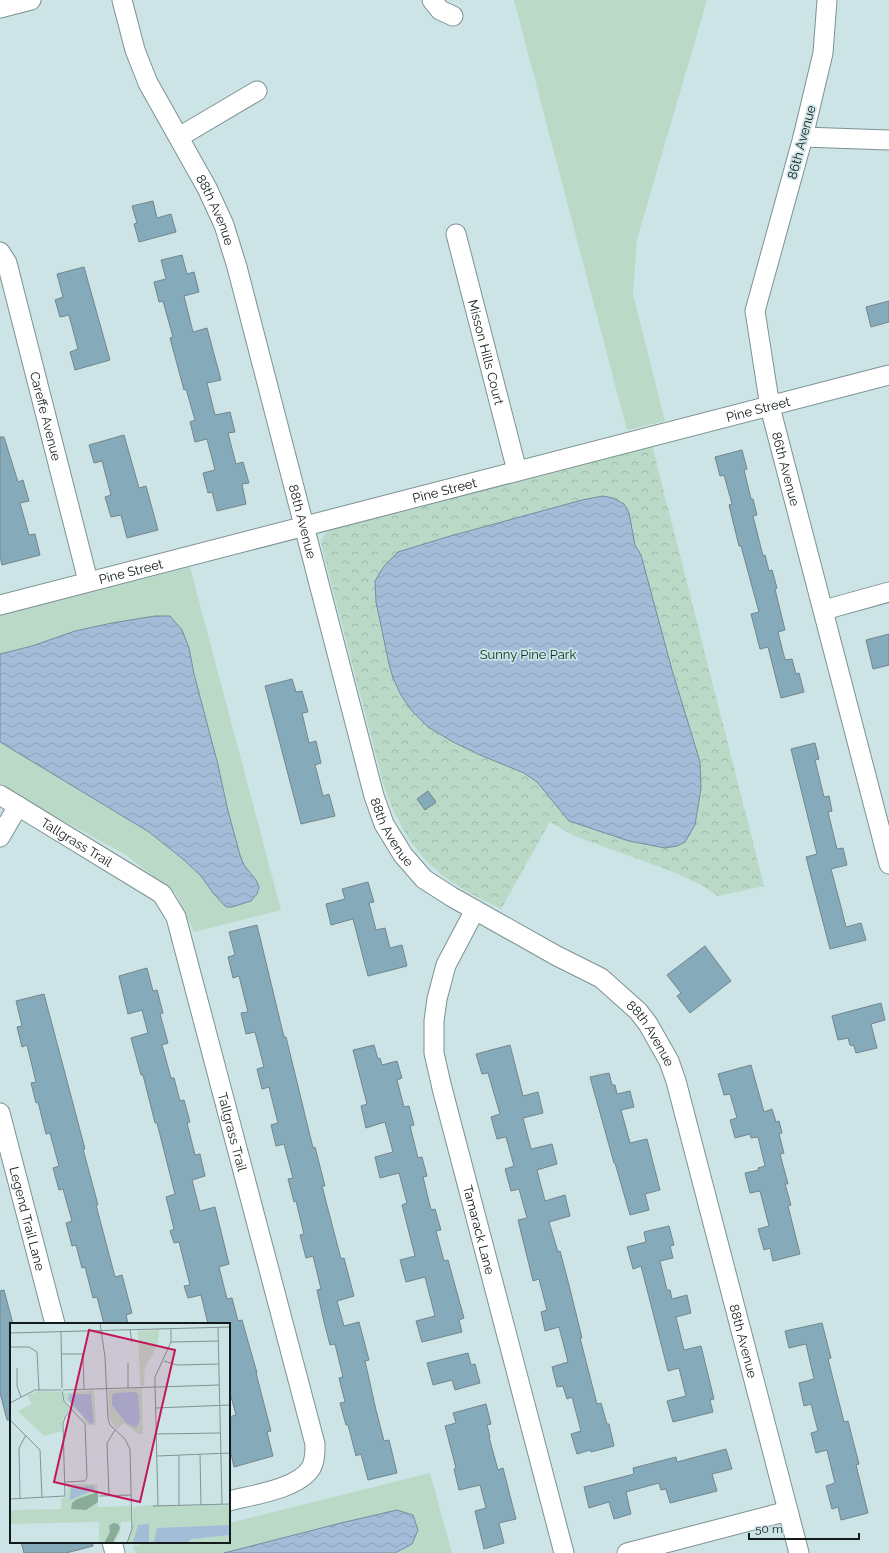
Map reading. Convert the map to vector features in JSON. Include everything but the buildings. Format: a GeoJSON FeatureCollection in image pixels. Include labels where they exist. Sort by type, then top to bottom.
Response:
{"type":"FeatureCollection","features":[{"type":"Feature","properties":{"kind":"street"},"geometry":{"type":"LineString","coordinates":[[0,8],[31,0]]}},
{"type":"Feature","properties":{"kind":"street","name":"88th Avenue"},"geometry":{"type":"LineString","coordinates":[[122,0],[135,50],[148,83],[207,188],[224,224],[239,274],[374,796],[384,824],[403,855],[424,879],[452,898],[601,978],[638,1011],[660,1044],[669,1061],[676,1081],[799,1553]]}},
{"type":"Feature","properties":{"kind":"street"},"geometry":{"type":"LineString","coordinates":[[432,0],[440,10],[453,16]]}},
{"type":"Feature","properties":{"kind":"street","name":"86th Avenue"},"geometry":{"type":"LineString","coordinates":[[827,0],[823,53],[803,137],[755,310],[770,407],[889,864]]}},
{"type":"Feature","properties":{"kind":"street"},"geometry":{"type":"LineString","coordinates":[[179,137],[257,91]]}},
{"type":"Feature","properties":{"kind":"street"},"geometry":{"type":"LineString","coordinates":[[803,137],[889,140]]}},
{"type":"Feature","properties":{"kind":"street","name":"Misson Hills Court"},"geometry":{"type":"LineString","coordinates":[[456,234],[517,471]]}},
{"type":"Feature","properties":{"kind":"street","name":"Careffe Avenue"},"geometry":{"type":"LineString","coordinates":[[0,252],[7,263],[88,581]]}},
{"type":"Feature","properties":{"kind":"street","name":"Pine Street"},"geometry":{"type":"LineString","coordinates":[[0,605],[889,375]]}},
{"type":"Feature","properties":{"kind":"street"},"geometry":{"type":"LineString","coordinates":[[824,610],[889,592]]}},
{"type":"Feature","properties":{"kind":"street","name":"Tallgrass Trail"},"geometry":{"type":"LineString","coordinates":[[0,795],[162,894],[176,917],[315,1444],[311,1468],[302,1479],[286,1487],[230,1501]]}},
{"type":"Feature","properties":{"kind":"street"},"geometry":{"type":"LineString","coordinates":[[0,837],[18,806]]}},
{"type":"Feature","properties":{"kind":"street","name":"Tamarack Lane"},"geometry":{"type":"LineString","coordinates":[[475,910],[446,964],[437,999],[434,1021],[434,1053],[564,1553]]}},
{"type":"Feature","properties":{"kind":"street","name":"Legend Trail Lane"},"geometry":{"type":"LineString","coordinates":[[0,1113],[55,1323]]}},
{"type":"Feature","properties":{"kind":"street"},"geometry":{"type":"LineString","coordinates":[[627,1553],[788,1511]]}},
{"type":"Feature","properties":{"kind":"street"},"geometry":{"type":"LineString","coordinates":[[112,1543],[115,1553]]}},
{"type":"Feature","properties":{"kind":"green space"},"geometry":{"type":"Polygon","coordinates":[[[514,0],[707,0],[637,239],[633,294],[665,421],[627,430],[514,0]]]}},
{"type":"Feature","properties":{"kind":"green space","name":"Sunny Pine Park"},"geometry":{"type":"Polygon","coordinates":[[[652,445],[764,886],[718,896],[701,885],[671,871],[574,836],[550,822],[501,909],[453,883],[429,863],[409,838],[394,811],[383,782],[324,556],[322,547],[323,536],[334,529],[551,473],[652,445]]]}},
{"type":"Feature","properties":{"kind":"green space"},"geometry":{"type":"Polygon","coordinates":[[[190,567],[281,910],[194,932],[176,894],[126,855],[33,804],[0,783],[0,742],[149,832],[184,860],[201,876],[220,901],[256,880],[244,865],[240,855],[194,674],[189,648],[112,623],[75,631],[32,646],[0,654],[0,615],[190,567]]]}},
{"type":"Feature","properties":{"kind":"green space"},"geometry":{"type":"Polygon","coordinates":[[[430,1473],[452,1553],[395,1553],[412,1544],[252,1547],[224,1553],[135,1553],[133,1546],[145,1543],[230,1543],[230,1523],[430,1473]]]}},
{"type":"Feature","properties":{"kind":"water"},"geometry":{"type":"Polygon","coordinates":[[[603,496],[613,498],[624,504],[629,513],[635,545],[641,555],[672,670],[700,762],[701,788],[695,825],[685,842],[677,846],[665,848],[629,841],[569,821],[537,782],[524,773],[480,755],[453,742],[428,727],[411,710],[401,695],[393,678],[389,664],[376,602],[375,581],[384,566],[398,552],[582,500],[603,496]]]}},
{"type":"Feature","properties":{"kind":"water"},"geometry":{"type":"Polygon","coordinates":[[[155,616],[170,616],[182,630],[189,648],[194,674],[240,855],[244,865],[256,880],[259,887],[257,894],[251,901],[232,907],[226,907],[213,893],[201,876],[184,860],[149,832],[0,742],[0,654],[32,646],[75,631],[155,616]]]}},
{"type":"Feature","properties":{"kind":"water"},"geometry":{"type":"Polygon","coordinates":[[[397,1510],[413,1515],[418,1530],[412,1544],[395,1553],[224,1553],[341,1523],[397,1510]]]}}]}
